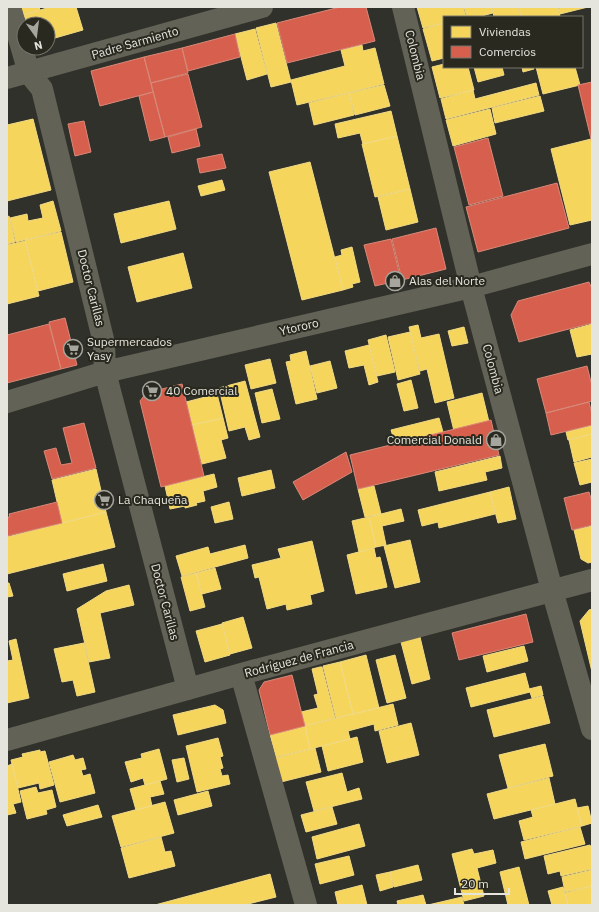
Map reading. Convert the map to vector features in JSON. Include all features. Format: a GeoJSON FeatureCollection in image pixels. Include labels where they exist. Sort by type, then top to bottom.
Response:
{"type":"FeatureCollection","features":[{"type":"Feature","properties":{"kind":"street","name":"Doctor Carillas"},"geometry":{"type":"LineString","coordinates":[[10,7],[29,73],[42,90],[104,343],[106,372],[188,689]]}},
{"type":"Feature","properties":{"kind":"street","name":"Padre Sarmiento"},"geometry":{"type":"LineString","coordinates":[[7,78],[262,7]]}},
{"type":"Feature","properties":{"kind":"street","name":"Colombia"},"geometry":{"type":"LineString","coordinates":[[403,7],[471,287],[552,590],[592,729]]}},
{"type":"Feature","properties":{"kind":"street","name":"Ytororo"},"geometry":{"type":"LineString","coordinates":[[7,402],[106,372],[471,287],[592,254]]}},
{"type":"Feature","properties":{"kind":"street","name":"Rodríguez de Francia"},"geometry":{"type":"LineString","coordinates":[[7,740],[241,674],[592,580]]}},
{"type":"Feature","properties":{"kind":"street"},"geometry":{"type":"LineString","coordinates":[[241,674],[306,905]]}},
{"type":"Feature","properties":{"kind":"building: Viviendas"},"geometry":{"type":"Polygon","coordinates":[[[21,7],[39,7],[40,10],[23,15],[21,7]]]}},
{"type":"Feature","properties":{"kind":"building: Viviendas"},"geometry":{"type":"Polygon","coordinates":[[[50,7],[76,7],[83,30],[56,38],[56,16],[24,15],[50,7]]]}},
{"type":"Feature","properties":{"kind":"building: Viviendas"},"geometry":{"type":"Polygon","coordinates":[[[417,7],[463,7],[466,16],[443,16],[443,23],[423,28],[417,7]]]}},
{"type":"Feature","properties":{"kind":"building: Viviendas"},"geometry":{"type":"Polygon","coordinates":[[[464,7],[491,7],[493,13],[482,16],[467,16],[464,7]]]}},
{"type":"Feature","properties":{"kind":"building: Viviendas"},"geometry":{"type":"Polygon","coordinates":[[[492,7],[518,7],[521,16],[494,16],[492,7]]]}},
{"type":"Feature","properties":{"kind":"building: Viviendas"},"geometry":{"type":"Polygon","coordinates":[[[519,7],[558,7],[560,16],[521,16],[519,7]]]}},
{"type":"Feature","properties":{"kind":"building: Viviendas"},"geometry":{"type":"Polygon","coordinates":[[[559,7],[588,7],[560,14],[559,7]]]}},
{"type":"Feature","properties":{"kind":"building: Viviendas"},"geometry":{"type":"Polygon","coordinates":[[[276,23],[291,82],[271,87],[256,28],[276,23]]]}},
{"type":"Feature","properties":{"kind":"building: Viviendas"},"geometry":{"type":"Polygon","coordinates":[[[443,23],[443,58],[432,61],[423,29],[443,23]]]}},
{"type":"Feature","properties":{"kind":"building: Viviendas"},"geometry":{"type":"Polygon","coordinates":[[[255,29],[267,74],[247,80],[235,34],[255,29]]]}},
{"type":"Feature","properties":{"kind":"building: Viviendas"},"geometry":{"type":"Polygon","coordinates":[[[362,45],[363,51],[375,48],[384,84],[297,105],[291,80],[345,66],[341,50],[362,45]]]}},
{"type":"Feature","properties":{"kind":"building: Viviendas"},"geometry":{"type":"Polygon","coordinates":[[[443,64],[443,68],[468,68],[474,90],[440,98],[432,67],[443,64]]]}},
{"type":"Feature","properties":{"kind":"building: Viviendas"},"geometry":{"type":"Polygon","coordinates":[[[474,68],[502,68],[504,75],[478,82],[474,68]]]}},
{"type":"Feature","properties":{"kind":"building: Viviendas"},"geometry":{"type":"Polygon","coordinates":[[[522,68],[534,69],[523,72],[522,68]]]}},
{"type":"Feature","properties":{"kind":"building: Viviendas"},"geometry":{"type":"Polygon","coordinates":[[[536,68],[575,68],[580,85],[543,94],[536,68]]]}},
{"type":"Feature","properties":{"kind":"building: Viviendas"},"geometry":{"type":"Polygon","coordinates":[[[536,83],[539,95],[446,119],[441,99],[473,90],[475,99],[536,83]]]}},
{"type":"Feature","properties":{"kind":"building: Viviendas"},"geometry":{"type":"Polygon","coordinates":[[[384,85],[390,106],[355,115],[349,93],[384,85]]]}},
{"type":"Feature","properties":{"kind":"building: Viviendas"},"geometry":{"type":"Polygon","coordinates":[[[349,93],[354,115],[314,125],[309,103],[349,93]]]}},
{"type":"Feature","properties":{"kind":"building: Viviendas"},"geometry":{"type":"Polygon","coordinates":[[[540,96],[544,111],[495,123],[492,108],[540,96]]]}},
{"type":"Feature","properties":{"kind":"building: Viviendas"},"geometry":{"type":"Polygon","coordinates":[[[490,109],[496,134],[453,146],[446,120],[490,109]]]}},
{"type":"Feature","properties":{"kind":"building: Viviendas"},"geometry":{"type":"Polygon","coordinates":[[[391,111],[397,136],[363,144],[360,133],[338,138],[335,124],[391,111]]]}},
{"type":"Feature","properties":{"kind":"building: Viviendas"},"geometry":{"type":"Polygon","coordinates":[[[33,119],[51,190],[7,201],[7,125],[33,119]]]}},
{"type":"Feature","properties":{"kind":"building: Viviendas"},"geometry":{"type":"Polygon","coordinates":[[[397,136],[410,189],[375,197],[362,144],[397,136]]]}},
{"type":"Feature","properties":{"kind":"building: Viviendas"},"geometry":{"type":"Polygon","coordinates":[[[591,139],[592,220],[570,225],[551,149],[591,139]]]}},
{"type":"Feature","properties":{"kind":"building: Viviendas"},"geometry":{"type":"Polygon","coordinates":[[[310,162],[343,290],[302,300],[269,172],[310,162]]]}},
{"type":"Feature","properties":{"kind":"building: Viviendas"},"geometry":{"type":"Polygon","coordinates":[[[222,180],[225,190],[201,196],[198,186],[222,180]]]}},
{"type":"Feature","properties":{"kind":"building: Viviendas"},"geometry":{"type":"Polygon","coordinates":[[[410,189],[418,222],[386,230],[378,197],[410,189]]]}},
{"type":"Feature","properties":{"kind":"building: Viviendas"},"geometry":{"type":"Polygon","coordinates":[[[53,201],[61,231],[16,242],[10,218],[27,214],[28,221],[43,218],[40,205],[53,201]]]}},
{"type":"Feature","properties":{"kind":"building: Viviendas"},"geometry":{"type":"Polygon","coordinates":[[[169,201],[176,229],[121,243],[114,214],[169,201]]]}},
{"type":"Feature","properties":{"kind":"building: Viviendas"},"geometry":{"type":"Polygon","coordinates":[[[9,216],[15,242],[7,244],[7,217],[9,216]]]}},
{"type":"Feature","properties":{"kind":"building: Viviendas"},"geometry":{"type":"Polygon","coordinates":[[[61,232],[73,282],[38,291],[25,240],[61,232]]]}},
{"type":"Feature","properties":{"kind":"building: Viviendas"},"geometry":{"type":"Polygon","coordinates":[[[25,241],[39,296],[7,304],[7,245],[25,241]]]}},
{"type":"Feature","properties":{"kind":"building: Viviendas"},"geometry":{"type":"Polygon","coordinates":[[[352,247],[360,282],[352,284],[353,287],[343,290],[335,257],[342,255],[341,250],[352,247]]]}},
{"type":"Feature","properties":{"kind":"building: Viviendas"},"geometry":{"type":"Polygon","coordinates":[[[183,253],[192,288],[137,302],[128,267],[183,253]]]}},
{"type":"Feature","properties":{"kind":"building: Viviendas"},"geometry":{"type":"Polygon","coordinates":[[[592,324],[592,354],[577,357],[570,330],[592,324]]]}},
{"type":"Feature","properties":{"kind":"building: Viviendas"},"geometry":{"type":"Polygon","coordinates":[[[418,325],[421,338],[439,334],[454,398],[435,403],[427,369],[420,371],[409,327],[418,325]]]}},
{"type":"Feature","properties":{"kind":"building: Viviendas"},"geometry":{"type":"Polygon","coordinates":[[[464,327],[468,343],[452,346],[448,331],[464,327]]]}},
{"type":"Feature","properties":{"kind":"building: Viviendas"},"geometry":{"type":"Polygon","coordinates":[[[410,332],[420,374],[398,380],[388,337],[410,332]]]}},
{"type":"Feature","properties":{"kind":"building: Viviendas"},"geometry":{"type":"Polygon","coordinates":[[[386,335],[395,372],[377,376],[368,340],[386,335]]]}},
{"type":"Feature","properties":{"kind":"building: Viviendas"},"geometry":{"type":"Polygon","coordinates":[[[369,345],[378,382],[369,385],[364,365],[349,368],[345,351],[369,345]]]}},
{"type":"Feature","properties":{"kind":"building: Viviendas"},"geometry":{"type":"Polygon","coordinates":[[[306,351],[317,399],[296,404],[286,362],[291,361],[290,355],[306,351]]]}},
{"type":"Feature","properties":{"kind":"building: Viviendas"},"geometry":{"type":"Polygon","coordinates":[[[270,359],[276,383],[251,389],[245,365],[270,359]]]}},
{"type":"Feature","properties":{"kind":"building: Viviendas"},"geometry":{"type":"Polygon","coordinates":[[[330,361],[337,388],[317,393],[310,366],[330,361]]]}},
{"type":"Feature","properties":{"kind":"building: Viviendas"},"geometry":{"type":"Polygon","coordinates":[[[411,380],[418,408],[404,411],[397,384],[411,380]]]}},
{"type":"Feature","properties":{"kind":"building: Viviendas"},"geometry":{"type":"Polygon","coordinates":[[[245,381],[260,437],[249,440],[245,427],[229,431],[219,388],[245,381]]]}},
{"type":"Feature","properties":{"kind":"building: Viviendas"},"geometry":{"type":"Polygon","coordinates":[[[272,389],[280,419],[262,423],[255,393],[272,389]]]}},
{"type":"Feature","properties":{"kind":"building: Viviendas"},"geometry":{"type":"Polygon","coordinates":[[[482,393],[489,422],[454,431],[447,402],[482,393]]]}},
{"type":"Feature","properties":{"kind":"building: Viviendas"},"geometry":{"type":"Polygon","coordinates":[[[217,394],[223,418],[192,425],[186,402],[217,394]]]}},
{"type":"Feature","properties":{"kind":"building: Viviendas"},"geometry":{"type":"Polygon","coordinates":[[[223,418],[228,438],[221,440],[226,458],[202,464],[192,425],[223,418]]]}},
{"type":"Feature","properties":{"kind":"building: Viviendas"},"geometry":{"type":"Polygon","coordinates":[[[439,418],[443,432],[395,443],[391,430],[439,418]]]}},
{"type":"Feature","properties":{"kind":"building: Viviendas"},"geometry":{"type":"Polygon","coordinates":[[[592,425],[592,434],[568,440],[566,432],[592,425]]]}},
{"type":"Feature","properties":{"kind":"building: Viviendas"},"geometry":{"type":"Polygon","coordinates":[[[592,434],[592,457],[574,462],[569,440],[592,434]]]}},
{"type":"Feature","properties":{"kind":"building: Viviendas"},"geometry":{"type":"Polygon","coordinates":[[[500,456],[502,468],[485,472],[487,480],[439,491],[435,472],[500,456]]]}},
{"type":"Feature","properties":{"kind":"building: Viviendas"},"geometry":{"type":"Polygon","coordinates":[[[592,459],[592,482],[580,485],[574,463],[592,459]]]}},
{"type":"Feature","properties":{"kind":"building: Viviendas"},"geometry":{"type":"Polygon","coordinates":[[[96,469],[106,512],[62,523],[52,480],[96,469]]]}},
{"type":"Feature","properties":{"kind":"building: Viviendas"},"geometry":{"type":"Polygon","coordinates":[[[271,470],[275,488],[242,496],[238,478],[271,470]]]}},
{"type":"Feature","properties":{"kind":"building: Viviendas"},"geometry":{"type":"Polygon","coordinates":[[[214,474],[217,487],[203,491],[205,501],[185,508],[185,506],[170,509],[165,486],[214,474]]]}},
{"type":"Feature","properties":{"kind":"building: Viviendas"},"geometry":{"type":"Polygon","coordinates":[[[374,486],[381,514],[365,517],[358,489],[374,486]]]}},
{"type":"Feature","properties":{"kind":"building: Viviendas"},"geometry":{"type":"Polygon","coordinates":[[[509,487],[516,519],[498,523],[490,492],[509,487]]]}},
{"type":"Feature","properties":{"kind":"building: Viviendas"},"geometry":{"type":"Polygon","coordinates":[[[490,492],[495,514],[439,528],[438,522],[422,526],[418,510],[490,492]]]}},
{"type":"Feature","properties":{"kind":"building: Viviendas"},"geometry":{"type":"Polygon","coordinates":[[[229,502],[233,519],[215,523],[211,507],[229,502]]]}},
{"type":"Feature","properties":{"kind":"building: Viviendas"},"geometry":{"type":"Polygon","coordinates":[[[401,509],[404,521],[382,526],[386,545],[376,547],[369,517],[401,509]]]}},
{"type":"Feature","properties":{"kind":"building: Viviendas"},"geometry":{"type":"Polygon","coordinates":[[[106,512],[115,547],[7,574],[7,537],[106,512]]]}},
{"type":"Feature","properties":{"kind":"building: Viviendas"},"geometry":{"type":"Polygon","coordinates":[[[369,517],[376,547],[359,552],[352,521],[369,517]]]}},
{"type":"Feature","properties":{"kind":"building: Viviendas"},"geometry":{"type":"Polygon","coordinates":[[[592,526],[592,562],[588,563],[581,559],[574,530],[592,526]]]}},
{"type":"Feature","properties":{"kind":"building: Viviendas"},"geometry":{"type":"Polygon","coordinates":[[[410,540],[420,582],[395,588],[384,546],[410,540]]]}},
{"type":"Feature","properties":{"kind":"building: Viviendas"},"geometry":{"type":"Polygon","coordinates":[[[312,541],[324,591],[310,595],[312,604],[287,610],[286,604],[267,609],[259,577],[255,578],[252,565],[281,558],[278,549],[312,541]]]}},
{"type":"Feature","properties":{"kind":"building: Viviendas"},"geometry":{"type":"Polygon","coordinates":[[[245,545],[248,558],[182,576],[176,556],[208,547],[210,554],[245,545]]]}},
{"type":"Feature","properties":{"kind":"building: Viviendas"},"geometry":{"type":"Polygon","coordinates":[[[374,548],[376,558],[380,557],[387,587],[356,594],[347,555],[374,548]]]}},
{"type":"Feature","properties":{"kind":"building: Viviendas"},"geometry":{"type":"Polygon","coordinates":[[[103,564],[107,581],[67,591],[63,574],[103,564]]]}},
{"type":"Feature","properties":{"kind":"building: Viviendas"},"geometry":{"type":"Polygon","coordinates":[[[215,568],[221,589],[202,594],[196,573],[215,568]]]}},
{"type":"Feature","properties":{"kind":"building: Viviendas"},"geometry":{"type":"Polygon","coordinates":[[[196,573],[205,607],[190,611],[181,577],[196,573]]]}},
{"type":"Feature","properties":{"kind":"building: Viviendas"},"geometry":{"type":"Polygon","coordinates":[[[7,583],[9,583],[13,596],[7,597],[7,583]]]}},
{"type":"Feature","properties":{"kind":"building: Viviendas"},"geometry":{"type":"Polygon","coordinates":[[[129,585],[134,605],[100,613],[110,658],[89,662],[77,609],[106,591],[129,585]]]}},
{"type":"Feature","properties":{"kind":"building: Viviendas"},"geometry":{"type":"Polygon","coordinates":[[[592,609],[592,672],[580,621],[589,610],[592,609]]]}},
{"type":"Feature","properties":{"kind":"building: Viviendas"},"geometry":{"type":"Polygon","coordinates":[[[243,617],[252,648],[230,654],[222,623],[243,617]]]}},
{"type":"Feature","properties":{"kind":"building: Viviendas"},"geometry":{"type":"Polygon","coordinates":[[[222,624],[230,655],[205,662],[196,631],[222,624]]]}},
{"type":"Feature","properties":{"kind":"building: Viviendas"},"geometry":{"type":"Polygon","coordinates":[[[420,637],[430,679],[412,684],[401,642],[420,637]]]}},
{"type":"Feature","properties":{"kind":"building: Viviendas"},"geometry":{"type":"Polygon","coordinates":[[[16,639],[29,698],[7,703],[7,661],[13,660],[9,641],[16,639]]]}},
{"type":"Feature","properties":{"kind":"building: Viviendas"},"geometry":{"type":"Polygon","coordinates":[[[84,643],[95,692],[77,696],[73,680],[62,682],[54,649],[84,643]]]}},
{"type":"Feature","properties":{"kind":"building: Viviendas"},"geometry":{"type":"Polygon","coordinates":[[[524,646],[528,661],[487,672],[483,656],[524,646]]]}},
{"type":"Feature","properties":{"kind":"building: Viviendas"},"geometry":{"type":"Polygon","coordinates":[[[366,655],[379,708],[353,714],[340,662],[366,655]]]}},
{"type":"Feature","properties":{"kind":"building: Viviendas"},"geometry":{"type":"Polygon","coordinates":[[[395,655],[406,698],[387,703],[376,660],[395,655]]]}},
{"type":"Feature","properties":{"kind":"building: Viviendas"},"geometry":{"type":"Polygon","coordinates":[[[340,662],[353,714],[336,718],[323,666],[340,662]]]}},
{"type":"Feature","properties":{"kind":"building: Viviendas"},"geometry":{"type":"Polygon","coordinates":[[[322,667],[335,718],[305,726],[301,712],[318,708],[314,695],[318,694],[312,669],[322,667]]]}},
{"type":"Feature","properties":{"kind":"building: Viviendas"},"geometry":{"type":"Polygon","coordinates":[[[525,673],[530,692],[471,707],[466,688],[525,673]]]}},
{"type":"Feature","properties":{"kind":"building: Viviendas"},"geometry":{"type":"Polygon","coordinates":[[[541,686],[543,695],[532,698],[529,689],[541,686]]]}},
{"type":"Feature","properties":{"kind":"building: Viviendas"},"geometry":{"type":"Polygon","coordinates":[[[543,696],[550,723],[494,737],[487,710],[543,696]]]}},
{"type":"Feature","properties":{"kind":"building: Viviendas"},"geometry":{"type":"Polygon","coordinates":[[[393,704],[398,725],[375,731],[374,724],[348,731],[350,739],[310,749],[305,726],[393,704]]]}},
{"type":"Feature","properties":{"kind":"building: Viviendas"},"geometry":{"type":"Polygon","coordinates":[[[215,705],[223,710],[226,723],[178,735],[173,715],[215,705]]]}},
{"type":"Feature","properties":{"kind":"building: Viviendas"},"geometry":{"type":"Polygon","coordinates":[[[411,723],[419,755],[387,763],[379,731],[411,723]]]}},
{"type":"Feature","properties":{"kind":"building: Viviendas"},"geometry":{"type":"Polygon","coordinates":[[[305,726],[310,749],[276,757],[270,735],[305,726]]]}},
{"type":"Feature","properties":{"kind":"building: Viviendas"},"geometry":{"type":"Polygon","coordinates":[[[357,737],[363,762],[328,771],[322,746],[357,737]]]}},
{"type":"Feature","properties":{"kind":"building: Viviendas"},"geometry":{"type":"Polygon","coordinates":[[[218,738],[223,756],[220,757],[223,768],[220,769],[222,776],[228,775],[230,784],[197,792],[186,746],[218,738]]]}},
{"type":"Feature","properties":{"kind":"building: Viviendas"},"geometry":{"type":"Polygon","coordinates":[[[545,744],[553,776],[508,788],[499,755],[545,744]]]}},
{"type":"Feature","properties":{"kind":"building: Viviendas"},"geometry":{"type":"Polygon","coordinates":[[[315,748],[321,772],[281,782],[275,758],[315,748]]]}},
{"type":"Feature","properties":{"kind":"building: Viviendas"},"geometry":{"type":"Polygon","coordinates":[[[159,749],[167,779],[145,785],[143,778],[131,782],[125,762],[142,758],[141,754],[159,749]]]}},
{"type":"Feature","properties":{"kind":"building: Viviendas"},"geometry":{"type":"Polygon","coordinates":[[[40,750],[40,752],[45,751],[54,785],[40,789],[39,783],[18,788],[11,760],[23,757],[22,754],[40,750]]]}},
{"type":"Feature","properties":{"kind":"building: Viviendas"},"geometry":{"type":"Polygon","coordinates":[[[73,755],[75,760],[83,758],[86,769],[81,770],[83,776],[90,774],[95,793],[60,802],[49,762],[73,755]]]}},
{"type":"Feature","properties":{"kind":"building: Viviendas"},"geometry":{"type":"Polygon","coordinates":[[[184,758],[189,779],[177,782],[172,760],[184,758]]]}},
{"type":"Feature","properties":{"kind":"building: Viviendas"},"geometry":{"type":"Polygon","coordinates":[[[12,764],[21,802],[13,804],[16,813],[7,815],[7,766],[12,764]]]}},
{"type":"Feature","properties":{"kind":"building: Viviendas"},"geometry":{"type":"Polygon","coordinates":[[[342,773],[347,792],[359,788],[362,799],[314,811],[306,782],[342,773]]]}},
{"type":"Feature","properties":{"kind":"building: Viviendas"},"geometry":{"type":"Polygon","coordinates":[[[549,778],[555,804],[494,819],[487,794],[549,778]]]}},
{"type":"Feature","properties":{"kind":"building: Viviendas"},"geometry":{"type":"Polygon","coordinates":[[[160,781],[164,794],[150,797],[152,806],[136,810],[130,789],[160,781]]]}},
{"type":"Feature","properties":{"kind":"building: Viviendas"},"geometry":{"type":"Polygon","coordinates":[[[36,787],[38,793],[52,790],[56,807],[46,810],[47,814],[27,819],[20,791],[36,787]]]}},
{"type":"Feature","properties":{"kind":"building: Viviendas"},"geometry":{"type":"Polygon","coordinates":[[[208,791],[212,806],[178,815],[174,800],[208,791]]]}},
{"type":"Feature","properties":{"kind":"building: Viviendas"},"geometry":{"type":"Polygon","coordinates":[[[575,799],[582,826],[524,840],[519,821],[533,817],[531,810],[575,799]]]}},
{"type":"Feature","properties":{"kind":"building: Viviendas"},"geometry":{"type":"Polygon","coordinates":[[[165,802],[174,833],[121,847],[112,816],[165,802]]]}},
{"type":"Feature","properties":{"kind":"building: Viviendas"},"geometry":{"type":"Polygon","coordinates":[[[98,805],[102,817],[67,826],[63,815],[98,805]]]}},
{"type":"Feature","properties":{"kind":"building: Viviendas"},"geometry":{"type":"Polygon","coordinates":[[[588,806],[592,823],[582,826],[577,808],[588,806]]]}},
{"type":"Feature","properties":{"kind":"building: Viviendas"},"geometry":{"type":"Polygon","coordinates":[[[332,807],[337,824],[306,832],[301,815],[332,807]]]}},
{"type":"Feature","properties":{"kind":"building: Viviendas"},"geometry":{"type":"Polygon","coordinates":[[[359,824],[365,846],[317,859],[312,837],[359,824]]]}},
{"type":"Feature","properties":{"kind":"building: Viviendas"},"geometry":{"type":"Polygon","coordinates":[[[580,827],[585,844],[525,859],[521,842],[580,827]]]}},
{"type":"Feature","properties":{"kind":"building: Viviendas"},"geometry":{"type":"Polygon","coordinates":[[[161,837],[165,852],[171,851],[175,866],[129,878],[121,848],[161,837]]]}},
{"type":"Feature","properties":{"kind":"building: Viviendas"},"geometry":{"type":"Polygon","coordinates":[[[590,845],[592,851],[592,869],[561,876],[560,871],[548,874],[544,856],[590,845]]]}},
{"type":"Feature","properties":{"kind":"building: Viviendas"},"geometry":{"type":"Polygon","coordinates":[[[472,849],[474,854],[493,850],[496,863],[477,868],[484,896],[464,901],[452,854],[472,849]]]}},
{"type":"Feature","properties":{"kind":"building: Viviendas"},"geometry":{"type":"Polygon","coordinates":[[[349,856],[354,875],[320,884],[315,864],[349,856]]]}},
{"type":"Feature","properties":{"kind":"building: Viviendas"},"geometry":{"type":"Polygon","coordinates":[[[418,865],[422,880],[394,887],[390,872],[418,865]]]}},
{"type":"Feature","properties":{"kind":"building: Viviendas"},"geometry":{"type":"Polygon","coordinates":[[[519,867],[529,905],[508,905],[500,872],[519,867]]]}},
{"type":"Feature","properties":{"kind":"building: Viviendas"},"geometry":{"type":"Polygon","coordinates":[[[592,870],[592,886],[565,892],[562,877],[592,870]]]}},
{"type":"Feature","properties":{"kind":"building: Viviendas"},"geometry":{"type":"Polygon","coordinates":[[[390,872],[393,887],[380,891],[376,875],[390,872]]]}},
{"type":"Feature","properties":{"kind":"building: Viviendas"},"geometry":{"type":"Polygon","coordinates":[[[270,874],[276,897],[244,905],[155,905],[270,874]]]}},
{"type":"Feature","properties":{"kind":"building: Viviendas"},"geometry":{"type":"Polygon","coordinates":[[[362,885],[367,905],[338,905],[335,892],[362,885]]]}},
{"type":"Feature","properties":{"kind":"building: Viviendas"},"geometry":{"type":"Polygon","coordinates":[[[592,886],[592,905],[568,905],[565,893],[592,886]]]}},
{"type":"Feature","properties":{"kind":"building: Viviendas"},"geometry":{"type":"Polygon","coordinates":[[[563,887],[568,905],[552,905],[548,891],[563,887]]]}},
{"type":"Feature","properties":{"kind":"building: Viviendas"},"geometry":{"type":"Polygon","coordinates":[[[423,895],[426,905],[398,905],[397,901],[423,895]]]}},
{"type":"Feature","properties":{"kind":"building: Viviendas"},"geometry":{"type":"Polygon","coordinates":[[[462,897],[464,905],[428,905],[462,897]]]}},
{"type":"Feature","properties":{"kind":"building: Comercios"},"geometry":{"type":"Polygon","coordinates":[[[340,7],[366,7],[375,41],[287,63],[277,23],[340,7]]]}},
{"type":"Feature","properties":{"kind":"building: Comercios"},"geometry":{"type":"Polygon","coordinates":[[[235,34],[240,57],[188,71],[182,48],[235,34]]]}},
{"type":"Feature","properties":{"kind":"building: Comercios"},"geometry":{"type":"Polygon","coordinates":[[[182,48],[188,73],[151,83],[144,57],[182,48]]]}},
{"type":"Feature","properties":{"kind":"building: Comercios"},"geometry":{"type":"Polygon","coordinates":[[[144,57],[153,92],[100,106],[91,71],[144,57]]]}},
{"type":"Feature","properties":{"kind":"building: Comercios"},"geometry":{"type":"Polygon","coordinates":[[[188,74],[202,127],[165,137],[151,83],[188,74]]]}},
{"type":"Feature","properties":{"kind":"building: Comercios"},"geometry":{"type":"Polygon","coordinates":[[[592,82],[592,143],[578,85],[592,82]]]}},
{"type":"Feature","properties":{"kind":"building: Comercios"},"geometry":{"type":"Polygon","coordinates":[[[153,92],[165,137],[150,141],[139,96],[153,92]]]}},
{"type":"Feature","properties":{"kind":"building: Comercios"},"geometry":{"type":"Polygon","coordinates":[[[84,121],[91,152],[75,156],[68,124],[84,121]]]}},
{"type":"Feature","properties":{"kind":"building: Comercios"},"geometry":{"type":"Polygon","coordinates":[[[196,129],[200,146],[172,153],[168,137],[196,129]]]}},
{"type":"Feature","properties":{"kind":"building: Comercios"},"geometry":{"type":"Polygon","coordinates":[[[488,138],[503,196],[469,205],[454,147],[488,138]]]}},
{"type":"Feature","properties":{"kind":"building: Comercios"},"geometry":{"type":"Polygon","coordinates":[[[222,154],[226,168],[200,173],[197,159],[222,154]]]}},
{"type":"Feature","properties":{"kind":"building: Comercios"},"geometry":{"type":"Polygon","coordinates":[[[557,183],[569,228],[478,252],[466,207],[557,183]]]}},
{"type":"Feature","properties":{"kind":"building: Comercios"},"geometry":{"type":"Polygon","coordinates":[[[436,228],[446,269],[402,280],[392,239],[436,228]]]}},
{"type":"Feature","properties":{"kind":"building: Comercios"},"geometry":{"type":"Polygon","coordinates":[[[391,239],[401,280],[375,286],[364,245],[391,239]]]}},
{"type":"Feature","properties":{"kind":"building: Comercios"},"geometry":{"type":"Polygon","coordinates":[[[589,282],[592,289],[592,323],[519,342],[511,315],[518,301],[589,282]]]}},
{"type":"Feature","properties":{"kind":"building: Comercios"},"geometry":{"type":"Polygon","coordinates":[[[65,318],[77,365],[61,369],[49,322],[65,318]]]}},
{"type":"Feature","properties":{"kind":"building: Comercios"},"geometry":{"type":"Polygon","coordinates":[[[49,324],[61,369],[7,383],[7,335],[49,324]]]}},
{"type":"Feature","properties":{"kind":"building: Comercios"},"geometry":{"type":"Polygon","coordinates":[[[587,366],[592,386],[592,401],[546,413],[537,379],[587,366]]]}},
{"type":"Feature","properties":{"kind":"building: Comercios"},"geometry":{"type":"Polygon","coordinates":[[[182,384],[204,476],[161,487],[140,401],[146,393],[182,384]]]}},
{"type":"Feature","properties":{"kind":"building: Comercios"},"geometry":{"type":"Polygon","coordinates":[[[589,402],[592,414],[592,425],[551,435],[546,413],[589,402]]]}},
{"type":"Feature","properties":{"kind":"building: Comercios"},"geometry":{"type":"Polygon","coordinates":[[[491,420],[499,455],[358,489],[350,455],[491,420]]]}},
{"type":"Feature","properties":{"kind":"building: Comercios"},"geometry":{"type":"Polygon","coordinates":[[[84,423],[96,468],[52,479],[44,451],[56,448],[61,465],[72,463],[63,428],[84,423]]]}},
{"type":"Feature","properties":{"kind":"building: Comercios"},"geometry":{"type":"Polygon","coordinates":[[[346,452],[352,472],[303,500],[293,482],[346,452]]]}},
{"type":"Feature","properties":{"kind":"building: Comercios"},"geometry":{"type":"Polygon","coordinates":[[[589,492],[592,502],[592,525],[572,530],[564,498],[589,492]]]}},
{"type":"Feature","properties":{"kind":"building: Comercios"},"geometry":{"type":"Polygon","coordinates":[[[57,502],[62,523],[7,536],[7,517],[10,517],[9,514],[57,502]]]}},
{"type":"Feature","properties":{"kind":"building: Comercios"},"geometry":{"type":"Polygon","coordinates":[[[526,614],[533,642],[459,660],[452,633],[526,614]]]}},
{"type":"Feature","properties":{"kind":"building: Comercios"},"geometry":{"type":"Polygon","coordinates":[[[292,675],[305,726],[270,735],[259,690],[264,682],[292,675]]]}},
{"type":"Feature","properties":{"kind":"place","name":"Alas del Norte"},"geometry":{"type":"Point","coordinates":[395,281]}},
{"type":"Feature","properties":{"kind":"place","name":"Supermercados Yasy"},"geometry":{"type":"Point","coordinates":[73,349]}},
{"type":"Feature","properties":{"kind":"place","name":"40 Comercial"},"geometry":{"type":"Point","coordinates":[152,391]}},
{"type":"Feature","properties":{"kind":"place","name":"Comercial Donald"},"geometry":{"type":"Point","coordinates":[496,440]}},
{"type":"Feature","properties":{"kind":"place","name":"La Chaqueña"},"geometry":{"type":"Point","coordinates":[104,500]}}]}
